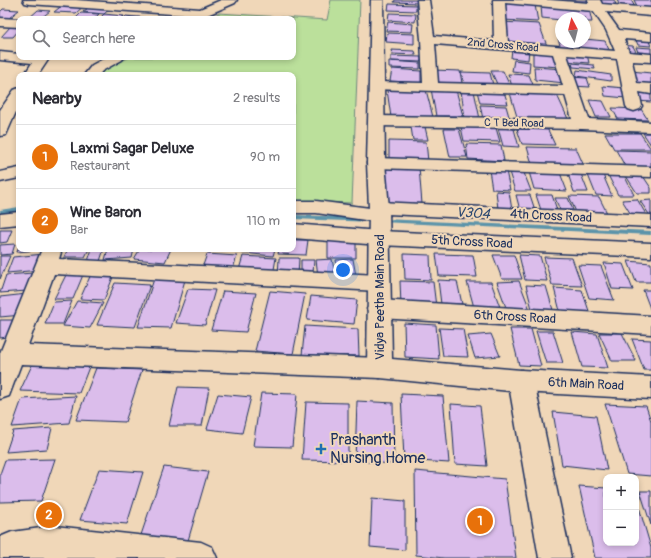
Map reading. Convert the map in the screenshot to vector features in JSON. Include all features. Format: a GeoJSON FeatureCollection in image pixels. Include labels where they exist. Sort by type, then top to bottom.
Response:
{"type":"FeatureCollection","features":[{"type":"Feature","properties":{"kind":"street"},"geometry":{"type":"LineString","coordinates":[[29,0],[201,13]]}},
{"type":"Feature","properties":{"kind":"street"},"geometry":{"type":"LineString","coordinates":[[194,16],[231,0]]}},
{"type":"Feature","properties":{"kind":"street","name":"Vidya Peetha Main Road"},"geometry":{"type":"LineString","coordinates":[[377,0],[376,164],[379,221],[380,368],[521,381]]}},
{"type":"Feature","properties":{"kind":"street"},"geometry":{"type":"LineString","coordinates":[[423,0],[428,39],[431,86]]}},
{"type":"Feature","properties":{"kind":"street"},"geometry":{"type":"LineString","coordinates":[[499,0],[501,45]]}},
{"type":"Feature","properties":{"kind":"street"},"geometry":{"type":"LineString","coordinates":[[507,0],[595,4],[651,12]]}},
{"type":"Feature","properties":{"kind":"street"},"geometry":{"type":"LineString","coordinates":[[595,4],[615,34],[623,55],[634,106]]}},
{"type":"Feature","properties":{"kind":"street"},"geometry":{"type":"LineString","coordinates":[[0,22],[16,23]]}},
{"type":"Feature","properties":{"kind":"street"},"geometry":{"type":"LineString","coordinates":[[615,34],[651,37]]}},
{"type":"Feature","properties":{"kind":"street","name":"2nd Cross Road"},"geometry":{"type":"LineString","coordinates":[[428,39],[651,58]]}},
{"type":"Feature","properties":{"kind":"street"},"geometry":{"type":"LineString","coordinates":[[559,50],[582,124]]}},
{"type":"Feature","properties":{"kind":"street"},"geometry":{"type":"LineString","coordinates":[[0,56],[16,58]]}},
{"type":"Feature","properties":{"kind":"street"},"geometry":{"type":"LineString","coordinates":[[33,72],[41,60]]}},
{"type":"Feature","properties":{"kind":"street"},"geometry":{"type":"LineString","coordinates":[[94,72],[97,68],[112,60]]}},
{"type":"Feature","properties":{"kind":"street"},"geometry":{"type":"LineString","coordinates":[[376,86],[431,86],[572,91]]}},
{"type":"Feature","properties":{"kind":"street"},"geometry":{"type":"LineString","coordinates":[[630,87],[651,89]]}},
{"type":"Feature","properties":{"kind":"street"},"geometry":{"type":"LineString","coordinates":[[0,131],[7,111],[16,98]]}},
{"type":"Feature","properties":{"kind":"street","name":"C T Bed Road"},"geometry":{"type":"LineString","coordinates":[[376,121],[582,124],[651,127]]}},
{"type":"Feature","properties":{"kind":"street"},"geometry":{"type":"LineString","coordinates":[[376,164],[651,172]]}},
{"type":"Feature","properties":{"kind":"street"},"geometry":{"type":"LineString","coordinates":[[0,177],[16,174]]}},
{"type":"Feature","properties":{"kind":"street"},"geometry":{"type":"LineString","coordinates":[[296,207],[316,207],[379,221]]}},
{"type":"Feature","properties":{"kind":"street"},"geometry":{"type":"LineString","coordinates":[[0,220],[16,218]]}},
{"type":"Feature","properties":{"kind":"street","name":"4th Cross Road"},"geometry":{"type":"LineString","coordinates":[[379,221],[651,221]]}},
{"type":"Feature","properties":{"kind":"street","name":"5th Cross Road"},"geometry":{"type":"LineString","coordinates":[[296,231],[379,221],[651,250]]}},
{"type":"Feature","properties":{"kind":"street"},"geometry":{"type":"LineString","coordinates":[[0,388],[49,258],[380,282]]}},
{"type":"Feature","properties":{"kind":"street","name":"6th Cross Road"},"geometry":{"type":"LineString","coordinates":[[379,309],[651,325]]}},
{"type":"Feature","properties":{"kind":"street"},"geometry":{"type":"LineString","coordinates":[[12,354],[380,368]]}},
{"type":"Feature","properties":{"kind":"street"},"geometry":{"type":"LineString","coordinates":[[521,381],[555,558]]}},
{"type":"Feature","properties":{"kind":"street","name":"6th Main Road"},"geometry":{"type":"LineString","coordinates":[[521,381],[651,388]]}},
{"type":"Feature","properties":{"kind":"street"},"geometry":{"type":"LineString","coordinates":[[0,555],[12,548],[55,542],[201,558]]}},
{"type":"Feature","properties":{"kind":"green space"},"geometry":{"type":"Polygon","coordinates":[[[331,0],[360,0],[352,203],[296,201],[296,72],[102,72],[124,60],[296,60],[296,18],[327,20],[331,0]]]}},
{"type":"Feature","properties":{"kind":"green space"},"geometry":{"type":"Polygon","coordinates":[[[219,13],[265,16],[213,16],[219,13]]]}},
{"type":"Feature","properties":{"kind":"building"},"geometry":{"type":"Polygon","coordinates":[[[395,0],[417,0],[417,3],[394,2],[395,0]]]}},
{"type":"Feature","properties":{"kind":"building"},"geometry":{"type":"Polygon","coordinates":[[[540,0],[591,0],[592,5],[540,0]]]}},
{"type":"Feature","properties":{"kind":"building"},"geometry":{"type":"Polygon","coordinates":[[[598,0],[614,0],[617,7],[600,6],[598,0]]]}},
{"type":"Feature","properties":{"kind":"building"},"geometry":{"type":"Polygon","coordinates":[[[617,0],[631,0],[636,9],[621,8],[617,0]]]}},
{"type":"Feature","properties":{"kind":"building"},"geometry":{"type":"Polygon","coordinates":[[[634,0],[651,0],[651,9],[638,8],[634,0]]]}},
{"type":"Feature","properties":{"kind":"building"},"geometry":{"type":"Polygon","coordinates":[[[502,3],[535,5],[538,22],[503,20],[502,3]]]}},
{"type":"Feature","properties":{"kind":"building"},"geometry":{"type":"Polygon","coordinates":[[[64,4],[85,5],[76,13],[54,12],[64,4]]]}},
{"type":"Feature","properties":{"kind":"building"},"geometry":{"type":"Polygon","coordinates":[[[389,4],[416,5],[416,11],[388,10],[389,4]]]}},
{"type":"Feature","properties":{"kind":"building"},"geometry":{"type":"Polygon","coordinates":[[[92,5],[112,7],[104,14],[83,12],[92,5]]]}},
{"type":"Feature","properties":{"kind":"building"},"geometry":{"type":"Polygon","coordinates":[[[541,6],[589,9],[590,12],[555,12],[555,19],[542,18],[541,6]]]}},
{"type":"Feature","properties":{"kind":"building"},"geometry":{"type":"Polygon","coordinates":[[[3,9],[19,10],[9,18],[0,18],[0,12],[3,9]]]}},
{"type":"Feature","properties":{"kind":"building"},"geometry":{"type":"Polygon","coordinates":[[[38,10],[50,11],[44,16],[31,16],[38,10]]]}},
{"type":"Feature","properties":{"kind":"building"},"geometry":{"type":"Polygon","coordinates":[[[81,13],[99,14],[97,16],[78,16],[81,13]]]}},
{"type":"Feature","properties":{"kind":"building"},"geometry":{"type":"Polygon","coordinates":[[[389,13],[416,14],[415,22],[388,20],[389,13]]]}},
{"type":"Feature","properties":{"kind":"building"},"geometry":{"type":"Polygon","coordinates":[[[104,14],[124,16],[102,16],[104,14]]]}},
{"type":"Feature","properties":{"kind":"building"},"geometry":{"type":"Polygon","coordinates":[[[388,22],[413,24],[412,32],[386,31],[388,22]]]}},
{"type":"Feature","properties":{"kind":"building"},"geometry":{"type":"Polygon","coordinates":[[[502,22],[539,24],[547,46],[509,45],[502,22]]]}},
{"type":"Feature","properties":{"kind":"building"},"geometry":{"type":"Polygon","coordinates":[[[11,26],[16,26],[16,34],[13,37],[1,37],[11,26]]]}},
{"type":"Feature","properties":{"kind":"building"},"geometry":{"type":"Polygon","coordinates":[[[387,33],[414,34],[414,44],[386,42],[387,33]]]}},
{"type":"Feature","properties":{"kind":"building"},"geometry":{"type":"Polygon","coordinates":[[[635,38],[648,39],[651,46],[638,45],[635,38]]]}},
{"type":"Feature","properties":{"kind":"building"},"geometry":{"type":"Polygon","coordinates":[[[591,40],[605,41],[610,52],[561,49],[591,48],[591,40]]]}},
{"type":"Feature","properties":{"kind":"building"},"geometry":{"type":"Polygon","coordinates":[[[620,45],[633,46],[636,52],[623,51],[620,45]]]}},
{"type":"Feature","properties":{"kind":"building"},"geometry":{"type":"Polygon","coordinates":[[[636,47],[651,48],[651,58],[640,57],[636,47]]]}},
{"type":"Feature","properties":{"kind":"building"},"geometry":{"type":"Polygon","coordinates":[[[512,49],[529,50],[528,60],[511,58],[512,49]]]}},
{"type":"Feature","properties":{"kind":"building"},"geometry":{"type":"Polygon","coordinates":[[[391,50],[415,51],[416,55],[392,54],[391,50]]]}},
{"type":"Feature","properties":{"kind":"building"},"geometry":{"type":"Polygon","coordinates":[[[533,51],[557,53],[559,67],[533,65],[533,51]]]}},
{"type":"Feature","properties":{"kind":"building"},"geometry":{"type":"Polygon","coordinates":[[[564,53],[587,54],[589,63],[566,61],[564,53]]]}},
{"type":"Feature","properties":{"kind":"building"},"geometry":{"type":"Polygon","coordinates":[[[391,56],[421,57],[421,62],[391,61],[391,56]]]}},
{"type":"Feature","properties":{"kind":"building"},"geometry":{"type":"Polygon","coordinates":[[[514,60],[530,62],[529,73],[512,71],[514,60]]]}},
{"type":"Feature","properties":{"kind":"building"},"geometry":{"type":"Polygon","coordinates":[[[389,61],[420,63],[420,69],[389,68],[389,61]]]}},
{"type":"Feature","properties":{"kind":"building"},"geometry":{"type":"Polygon","coordinates":[[[572,63],[594,65],[595,69],[573,67],[572,63]]]}},
{"type":"Feature","properties":{"kind":"building"},"geometry":{"type":"Polygon","coordinates":[[[534,67],[563,69],[565,83],[535,80],[534,67]]]}},
{"type":"Feature","properties":{"kind":"building"},"geometry":{"type":"Polygon","coordinates":[[[392,69],[421,71],[421,83],[390,81],[392,69]]]}},
{"type":"Feature","properties":{"kind":"building"},"geometry":{"type":"Polygon","coordinates":[[[433,70],[460,71],[462,83],[434,82],[433,70]]]}},
{"type":"Feature","properties":{"kind":"building"},"geometry":{"type":"Polygon","coordinates":[[[577,70],[611,75],[611,81],[576,76],[577,70]]]}},
{"type":"Feature","properties":{"kind":"building"},"geometry":{"type":"Polygon","coordinates":[[[491,71],[503,71],[509,84],[497,84],[491,71]]]}},
{"type":"Feature","properties":{"kind":"building"},"geometry":{"type":"Polygon","coordinates":[[[631,71],[651,73],[651,86],[637,85],[631,71]]]}},
{"type":"Feature","properties":{"kind":"building"},"geometry":{"type":"Polygon","coordinates":[[[461,72],[490,73],[493,85],[464,84],[461,72]]]}},
{"type":"Feature","properties":{"kind":"building"},"geometry":{"type":"Polygon","coordinates":[[[508,74],[529,75],[534,87],[512,86],[508,74]]]}},
{"type":"Feature","properties":{"kind":"building"},"geometry":{"type":"Polygon","coordinates":[[[570,77],[587,78],[590,87],[573,86],[570,77]]]}},
{"type":"Feature","properties":{"kind":"building"},"geometry":{"type":"Polygon","coordinates":[[[603,86],[624,88],[626,98],[605,96],[603,86]]]}},
{"type":"Feature","properties":{"kind":"building"},"geometry":{"type":"Polygon","coordinates":[[[431,89],[456,90],[463,116],[436,116],[431,89]]]}},
{"type":"Feature","properties":{"kind":"building"},"geometry":{"type":"Polygon","coordinates":[[[387,90],[426,90],[433,117],[391,117],[387,90]]]}},
{"type":"Feature","properties":{"kind":"building"},"geometry":{"type":"Polygon","coordinates":[[[461,91],[474,91],[480,119],[465,118],[461,91]]]}},
{"type":"Feature","properties":{"kind":"building"},"geometry":{"type":"Polygon","coordinates":[[[477,91],[504,92],[508,104],[480,103],[477,91]]]}},
{"type":"Feature","properties":{"kind":"building"},"geometry":{"type":"Polygon","coordinates":[[[633,91],[651,92],[651,102],[637,101],[633,91]]]}},
{"type":"Feature","properties":{"kind":"building"},"geometry":{"type":"Polygon","coordinates":[[[510,93],[557,95],[569,121],[518,120],[510,93]]]}},
{"type":"Feature","properties":{"kind":"building"},"geometry":{"type":"Polygon","coordinates":[[[589,100],[603,101],[611,117],[596,117],[589,100]]]}},
{"type":"Feature","properties":{"kind":"building"},"geometry":{"type":"Polygon","coordinates":[[[480,105],[506,106],[510,120],[483,119],[480,105]]]}},
{"type":"Feature","properties":{"kind":"building"},"geometry":{"type":"Polygon","coordinates":[[[612,108],[641,109],[648,120],[618,119],[612,108]]]}},
{"type":"Feature","properties":{"kind":"building"},"geometry":{"type":"Polygon","coordinates":[[[411,127],[425,127],[428,140],[413,140],[411,127]]]}},
{"type":"Feature","properties":{"kind":"building"},"geometry":{"type":"Polygon","coordinates":[[[461,127],[496,128],[500,142],[464,141],[461,127]]]}},
{"type":"Feature","properties":{"kind":"building"},"geometry":{"type":"Polygon","coordinates":[[[498,128],[514,129],[519,147],[503,146],[498,128]]]}},
{"type":"Feature","properties":{"kind":"building"},"geometry":{"type":"Polygon","coordinates":[[[444,129],[459,129],[467,157],[450,157],[444,129]]]}},
{"type":"Feature","properties":{"kind":"building"},"geometry":{"type":"Polygon","coordinates":[[[517,129],[548,130],[555,145],[522,144],[517,129]]]}},
{"type":"Feature","properties":{"kind":"building"},"geometry":{"type":"Polygon","coordinates":[[[605,133],[640,133],[651,149],[614,149],[605,133]]]}},
{"type":"Feature","properties":{"kind":"building"},"geometry":{"type":"Polygon","coordinates":[[[643,133],[651,133],[651,145],[643,133]]]}},
{"type":"Feature","properties":{"kind":"building"},"geometry":{"type":"Polygon","coordinates":[[[389,141],[426,142],[428,161],[389,160],[389,141]]]}},
{"type":"Feature","properties":{"kind":"building"},"geometry":{"type":"Polygon","coordinates":[[[466,144],[501,145],[504,161],[468,159],[466,144]]]}},
{"type":"Feature","properties":{"kind":"building"},"geometry":{"type":"Polygon","coordinates":[[[527,147],[576,148],[584,166],[532,164],[527,147]]]}},
{"type":"Feature","properties":{"kind":"building"},"geometry":{"type":"Polygon","coordinates":[[[616,150],[651,151],[651,168],[626,168],[616,150]]]}},
{"type":"Feature","properties":{"kind":"building"},"geometry":{"type":"Polygon","coordinates":[[[386,166],[419,167],[422,204],[386,203],[386,166]]]}},
{"type":"Feature","properties":{"kind":"building"},"geometry":{"type":"Polygon","coordinates":[[[489,170],[506,171],[510,190],[492,189],[489,170]]]}},
{"type":"Feature","properties":{"kind":"building"},"geometry":{"type":"Polygon","coordinates":[[[509,172],[524,173],[531,191],[515,191],[509,172]]]}},
{"type":"Feature","properties":{"kind":"building"},"geometry":{"type":"Polygon","coordinates":[[[529,172],[560,173],[567,191],[534,189],[529,172]]]}},
{"type":"Feature","properties":{"kind":"building"},"geometry":{"type":"Polygon","coordinates":[[[568,174],[581,174],[588,192],[574,192],[568,174]]]}},
{"type":"Feature","properties":{"kind":"building"},"geometry":{"type":"Polygon","coordinates":[[[588,175],[603,175],[612,196],[596,195],[588,175]]]}},
{"type":"Feature","properties":{"kind":"building"},"geometry":{"type":"Polygon","coordinates":[[[608,175],[624,175],[634,195],[618,195],[608,175]]]}},
{"type":"Feature","properties":{"kind":"building"},"geometry":{"type":"Polygon","coordinates":[[[626,176],[643,176],[651,188],[651,193],[637,193],[626,176]]]}},
{"type":"Feature","properties":{"kind":"building"},"geometry":{"type":"Polygon","coordinates":[[[496,191],[509,192],[512,210],[498,209],[496,191]]]}},
{"type":"Feature","properties":{"kind":"building"},"geometry":{"type":"Polygon","coordinates":[[[516,195],[530,195],[535,210],[520,210],[516,195]]]}},
{"type":"Feature","properties":{"kind":"building"},"geometry":{"type":"Polygon","coordinates":[[[536,195],[552,195],[557,210],[541,210],[536,195]]]}},
{"type":"Feature","properties":{"kind":"building"},"geometry":{"type":"Polygon","coordinates":[[[569,196],[599,197],[607,213],[576,212],[569,196]]]}},
{"type":"Feature","properties":{"kind":"building"},"geometry":{"type":"Polygon","coordinates":[[[555,198],[568,198],[573,210],[560,210],[555,198]]]}},
{"type":"Feature","properties":{"kind":"building"},"geometry":{"type":"Polygon","coordinates":[[[637,199],[647,216],[632,216],[622,200],[637,199]]]}},
{"type":"Feature","properties":{"kind":"building"},"geometry":{"type":"Polygon","coordinates":[[[651,200],[651,217],[640,201],[651,200]]]}},
{"type":"Feature","properties":{"kind":"building"},"geometry":{"type":"Polygon","coordinates":[[[0,230],[12,230],[7,242],[0,243],[0,230]]]}},
{"type":"Feature","properties":{"kind":"building"},"geometry":{"type":"Polygon","coordinates":[[[296,240],[308,240],[306,255],[278,254],[278,252],[296,252],[296,240]]]}},
{"type":"Feature","properties":{"kind":"building"},"geometry":{"type":"Polygon","coordinates":[[[328,241],[356,242],[356,258],[328,258],[328,241]]]}},
{"type":"Feature","properties":{"kind":"building"},"geometry":{"type":"Polygon","coordinates":[[[15,244],[12,254],[0,255],[0,245],[15,244]]]}},
{"type":"Feature","properties":{"kind":"building"},"geometry":{"type":"Polygon","coordinates":[[[66,252],[88,252],[85,257],[64,257],[66,252]]]}},
{"type":"Feature","properties":{"kind":"building"},"geometry":{"type":"Polygon","coordinates":[[[91,252],[103,252],[100,261],[88,261],[91,252]]]}},
{"type":"Feature","properties":{"kind":"building"},"geometry":{"type":"Polygon","coordinates":[[[107,252],[133,252],[132,258],[105,260],[107,252]]]}},
{"type":"Feature","properties":{"kind":"building"},"geometry":{"type":"Polygon","coordinates":[[[138,252],[170,252],[165,262],[134,259],[138,252]]]}},
{"type":"Feature","properties":{"kind":"building"},"geometry":{"type":"Polygon","coordinates":[[[242,252],[274,252],[273,256],[242,252]]]}},
{"type":"Feature","properties":{"kind":"building"},"geometry":{"type":"Polygon","coordinates":[[[44,254],[40,270],[7,273],[13,257],[44,254]]]}},
{"type":"Feature","properties":{"kind":"building"},"geometry":{"type":"Polygon","coordinates":[[[207,254],[237,256],[232,272],[201,271],[207,254]]]}},
{"type":"Feature","properties":{"kind":"building"},"geometry":{"type":"Polygon","coordinates":[[[404,254],[430,255],[431,280],[405,279],[404,254]]]}},
{"type":"Feature","properties":{"kind":"building"},"geometry":{"type":"Polygon","coordinates":[[[436,254],[473,255],[477,277],[439,276],[436,254]]]}},
{"type":"Feature","properties":{"kind":"building"},"geometry":{"type":"Polygon","coordinates":[[[493,255],[514,255],[522,279],[502,279],[493,255]]]}},
{"type":"Feature","properties":{"kind":"building"},"geometry":{"type":"Polygon","coordinates":[[[519,255],[540,256],[547,281],[525,280],[519,255]]]}},
{"type":"Feature","properties":{"kind":"building"},"geometry":{"type":"Polygon","coordinates":[[[0,256],[10,256],[0,279],[0,256]]]}},
{"type":"Feature","properties":{"kind":"building"},"geometry":{"type":"Polygon","coordinates":[[[243,256],[276,258],[273,275],[238,273],[243,256]]]}},
{"type":"Feature","properties":{"kind":"building"},"geometry":{"type":"Polygon","coordinates":[[[544,257],[572,258],[582,286],[552,285],[544,257]]]}},
{"type":"Feature","properties":{"kind":"building"},"geometry":{"type":"Polygon","coordinates":[[[279,258],[299,258],[298,277],[278,277],[279,258]]]}},
{"type":"Feature","properties":{"kind":"building"},"geometry":{"type":"Polygon","coordinates":[[[332,259],[335,275],[318,276],[316,260],[332,259]]]}},
{"type":"Feature","properties":{"kind":"building"},"geometry":{"type":"Polygon","coordinates":[[[353,259],[356,276],[339,278],[336,260],[353,259]]]}},
{"type":"Feature","properties":{"kind":"building"},"geometry":{"type":"Polygon","coordinates":[[[301,260],[314,260],[313,273],[301,272],[301,260]]]}},
{"type":"Feature","properties":{"kind":"building"},"geometry":{"type":"Polygon","coordinates":[[[628,261],[651,263],[651,282],[636,282],[628,261]]]}},
{"type":"Feature","properties":{"kind":"building"},"geometry":{"type":"Polygon","coordinates":[[[604,263],[623,264],[633,290],[612,289],[604,263]]]}},
{"type":"Feature","properties":{"kind":"building"},"geometry":{"type":"Polygon","coordinates":[[[578,265],[601,266],[614,300],[589,298],[578,265]]]}},
{"type":"Feature","properties":{"kind":"building"},"geometry":{"type":"Polygon","coordinates":[[[92,272],[115,272],[104,300],[80,299],[92,272]]]}},
{"type":"Feature","properties":{"kind":"building"},"geometry":{"type":"Polygon","coordinates":[[[33,273],[27,291],[0,293],[6,275],[33,273]]]}},
{"type":"Feature","properties":{"kind":"building"},"geometry":{"type":"Polygon","coordinates":[[[66,275],[83,275],[73,299],[54,299],[66,275]]]}},
{"type":"Feature","properties":{"kind":"building"},"geometry":{"type":"Polygon","coordinates":[[[154,279],[185,280],[171,328],[138,327],[154,279]]]}},
{"type":"Feature","properties":{"kind":"building"},"geometry":{"type":"Polygon","coordinates":[[[438,280],[457,281],[462,304],[441,304],[438,280]]]}},
{"type":"Feature","properties":{"kind":"building"},"geometry":{"type":"Polygon","coordinates":[[[400,281],[433,282],[436,307],[401,306],[400,281]]]}},
{"type":"Feature","properties":{"kind":"building"},"geometry":{"type":"Polygon","coordinates":[[[519,281],[532,315],[509,316],[497,282],[519,281]]]}},
{"type":"Feature","properties":{"kind":"building"},"geometry":{"type":"Polygon","coordinates":[[[467,282],[491,282],[501,310],[475,311],[467,282]]]}},
{"type":"Feature","properties":{"kind":"building"},"geometry":{"type":"Polygon","coordinates":[[[115,283],[150,285],[135,327],[97,325],[115,283]]]}},
{"type":"Feature","properties":{"kind":"building"},"geometry":{"type":"Polygon","coordinates":[[[526,285],[546,286],[553,310],[532,309],[526,285]]]}},
{"type":"Feature","properties":{"kind":"building"},"geometry":{"type":"Polygon","coordinates":[[[554,288],[582,290],[591,317],[561,315],[554,288]]]}},
{"type":"Feature","properties":{"kind":"building"},"geometry":{"type":"Polygon","coordinates":[[[188,289],[215,290],[205,325],[176,323],[188,289]]]}},
{"type":"Feature","properties":{"kind":"building"},"geometry":{"type":"Polygon","coordinates":[[[643,290],[651,290],[651,311],[643,290]]]}},
{"type":"Feature","properties":{"kind":"building"},"geometry":{"type":"Polygon","coordinates":[[[223,291],[256,293],[246,332],[211,330],[223,291]]]}},
{"type":"Feature","properties":{"kind":"building"},"geometry":{"type":"Polygon","coordinates":[[[270,291],[305,294],[293,354],[255,351],[270,291]]]}},
{"type":"Feature","properties":{"kind":"building"},"geometry":{"type":"Polygon","coordinates":[[[27,294],[22,315],[0,317],[0,297],[27,294]]]}},
{"type":"Feature","properties":{"kind":"building"},"geometry":{"type":"Polygon","coordinates":[[[311,296],[357,300],[354,324],[307,320],[311,296]]]}},
{"type":"Feature","properties":{"kind":"building"},"geometry":{"type":"Polygon","coordinates":[[[72,301],[63,324],[45,324],[54,302],[72,301]]]}},
{"type":"Feature","properties":{"kind":"building"},"geometry":{"type":"Polygon","coordinates":[[[77,301],[103,303],[90,328],[63,326],[77,301]]]}},
{"type":"Feature","properties":{"kind":"building"},"geometry":{"type":"Polygon","coordinates":[[[0,320],[14,320],[7,337],[0,338],[0,320]]]}},
{"type":"Feature","properties":{"kind":"building"},"geometry":{"type":"Polygon","coordinates":[[[404,323],[436,325],[439,359],[405,357],[404,323]]]}},
{"type":"Feature","properties":{"kind":"building"},"geometry":{"type":"Polygon","coordinates":[[[305,326],[358,329],[359,356],[302,355],[305,326]]]}},
{"type":"Feature","properties":{"kind":"building"},"geometry":{"type":"Polygon","coordinates":[[[439,328],[463,329],[468,357],[443,356],[439,328]]]}},
{"type":"Feature","properties":{"kind":"building"},"geometry":{"type":"Polygon","coordinates":[[[510,329],[531,329],[541,366],[519,365],[510,329]]]}},
{"type":"Feature","properties":{"kind":"building"},"geometry":{"type":"Polygon","coordinates":[[[536,331],[553,331],[563,363],[546,363],[536,331]]]}},
{"type":"Feature","properties":{"kind":"building"},"geometry":{"type":"Polygon","coordinates":[[[572,332],[597,334],[608,368],[582,367],[572,332]]]}},
{"type":"Feature","properties":{"kind":"building"},"geometry":{"type":"Polygon","coordinates":[[[599,333],[622,333],[636,361],[612,361],[599,333]]]}},
{"type":"Feature","properties":{"kind":"building"},"geometry":{"type":"Polygon","coordinates":[[[491,334],[500,356],[475,358],[468,336],[491,334]]]}},
{"type":"Feature","properties":{"kind":"building"},"geometry":{"type":"Polygon","coordinates":[[[632,339],[651,340],[651,370],[644,370],[632,339]]]}},
{"type":"Feature","properties":{"kind":"building"},"geometry":{"type":"Polygon","coordinates":[[[32,365],[89,367],[79,393],[20,391],[32,365]]]}},
{"type":"Feature","properties":{"kind":"building"},"geometry":{"type":"Polygon","coordinates":[[[96,368],[142,370],[125,422],[76,420],[96,368]]]}},
{"type":"Feature","properties":{"kind":"building"},"geometry":{"type":"Polygon","coordinates":[[[178,387],[209,388],[202,426],[169,426],[178,387]]]}},
{"type":"Feature","properties":{"kind":"building"},"geometry":{"type":"Polygon","coordinates":[[[261,393],[297,394],[292,447],[253,446],[261,393]]]}},
{"type":"Feature","properties":{"kind":"building"},"geometry":{"type":"Polygon","coordinates":[[[218,394],[251,397],[242,433],[207,429],[218,394]]]}},
{"type":"Feature","properties":{"kind":"building"},"geometry":{"type":"Polygon","coordinates":[[[401,394],[443,396],[449,463],[404,460],[401,394]]]}},
{"type":"Feature","properties":{"kind":"building"},"geometry":{"type":"Polygon","coordinates":[[[76,396],[69,423],[12,427],[22,399],[76,396]]]}},
{"type":"Feature","properties":{"kind":"building"},"geometry":{"type":"Polygon","coordinates":[[[357,401],[393,403],[394,464],[355,461],[357,401]]]}},
{"type":"Feature","properties":{"kind":"building"},"geometry":{"type":"Polygon","coordinates":[[[306,402],[348,403],[348,461],[302,460],[306,402]]]}},
{"type":"Feature","properties":{"kind":"building"},"geometry":{"type":"Polygon","coordinates":[[[451,404],[480,406],[487,466],[455,464],[451,404]]]}},
{"type":"Feature","properties":{"kind":"building"},"geometry":{"type":"Polygon","coordinates":[[[605,404],[646,406],[651,421],[651,476],[627,474],[605,404]]]}},
{"type":"Feature","properties":{"kind":"building"},"geometry":{"type":"Polygon","coordinates":[[[553,412],[596,416],[607,470],[562,465],[553,412]]]}},
{"type":"Feature","properties":{"kind":"building"},"geometry":{"type":"Polygon","coordinates":[[[52,428],[47,449],[6,452],[13,431],[52,428]]]}},
{"type":"Feature","properties":{"kind":"building"},"geometry":{"type":"Polygon","coordinates":[[[55,459],[41,501],[0,502],[0,474],[5,460],[55,459]]]}},
{"type":"Feature","properties":{"kind":"building"},"geometry":{"type":"Polygon","coordinates":[[[164,467],[208,472],[187,544],[140,538],[164,467]]]}},
{"type":"Feature","properties":{"kind":"building"},"geometry":{"type":"Polygon","coordinates":[[[99,469],[143,472],[127,524],[80,520],[99,469]]]}},
{"type":"Feature","properties":{"kind":"building"},"geometry":{"type":"Polygon","coordinates":[[[415,471],[505,479],[516,558],[444,558],[416,555],[415,471]]]}},
{"type":"Feature","properties":{"kind":"building"},"geometry":{"type":"Polygon","coordinates":[[[579,486],[603,488],[603,546],[639,546],[639,507],[651,548],[651,558],[595,558],[579,486]]]}},
{"type":"Feature","properties":{"kind":"building"},"geometry":{"type":"Polygon","coordinates":[[[640,491],[651,491],[651,525],[640,491]]]}},
{"type":"Feature","properties":{"kind":"building"},"geometry":{"type":"Polygon","coordinates":[[[372,498],[405,501],[405,550],[370,547],[372,498]]]}},
{"type":"Feature","properties":{"kind":"waterway","name":"V304"},"geometry":{"type":"LineString","coordinates":[[0,212],[16,209]]}},
{"type":"Feature","properties":{"kind":"waterway","name":"V304"},"geometry":{"type":"LineString","coordinates":[[296,217],[374,220]]}},
{"type":"Feature","properties":{"kind":"waterway","name":"V304"},"geometry":{"type":"LineString","coordinates":[[383,221],[651,233]]}},
{"type":"Feature","properties":{"kind":"place","name":"Prashanth Nursing Home"},"geometry":{"type":"Point","coordinates":[321,449]}},
{"type":"Feature","properties":{"kind":"place","name":"Wine Baron"},"geometry":{"type":"Point","coordinates":[49,515]}},
{"type":"Feature","properties":{"kind":"place","name":"Laxmi Sagar Deluxe"},"geometry":{"type":"Point","coordinates":[480,521]}}]}
